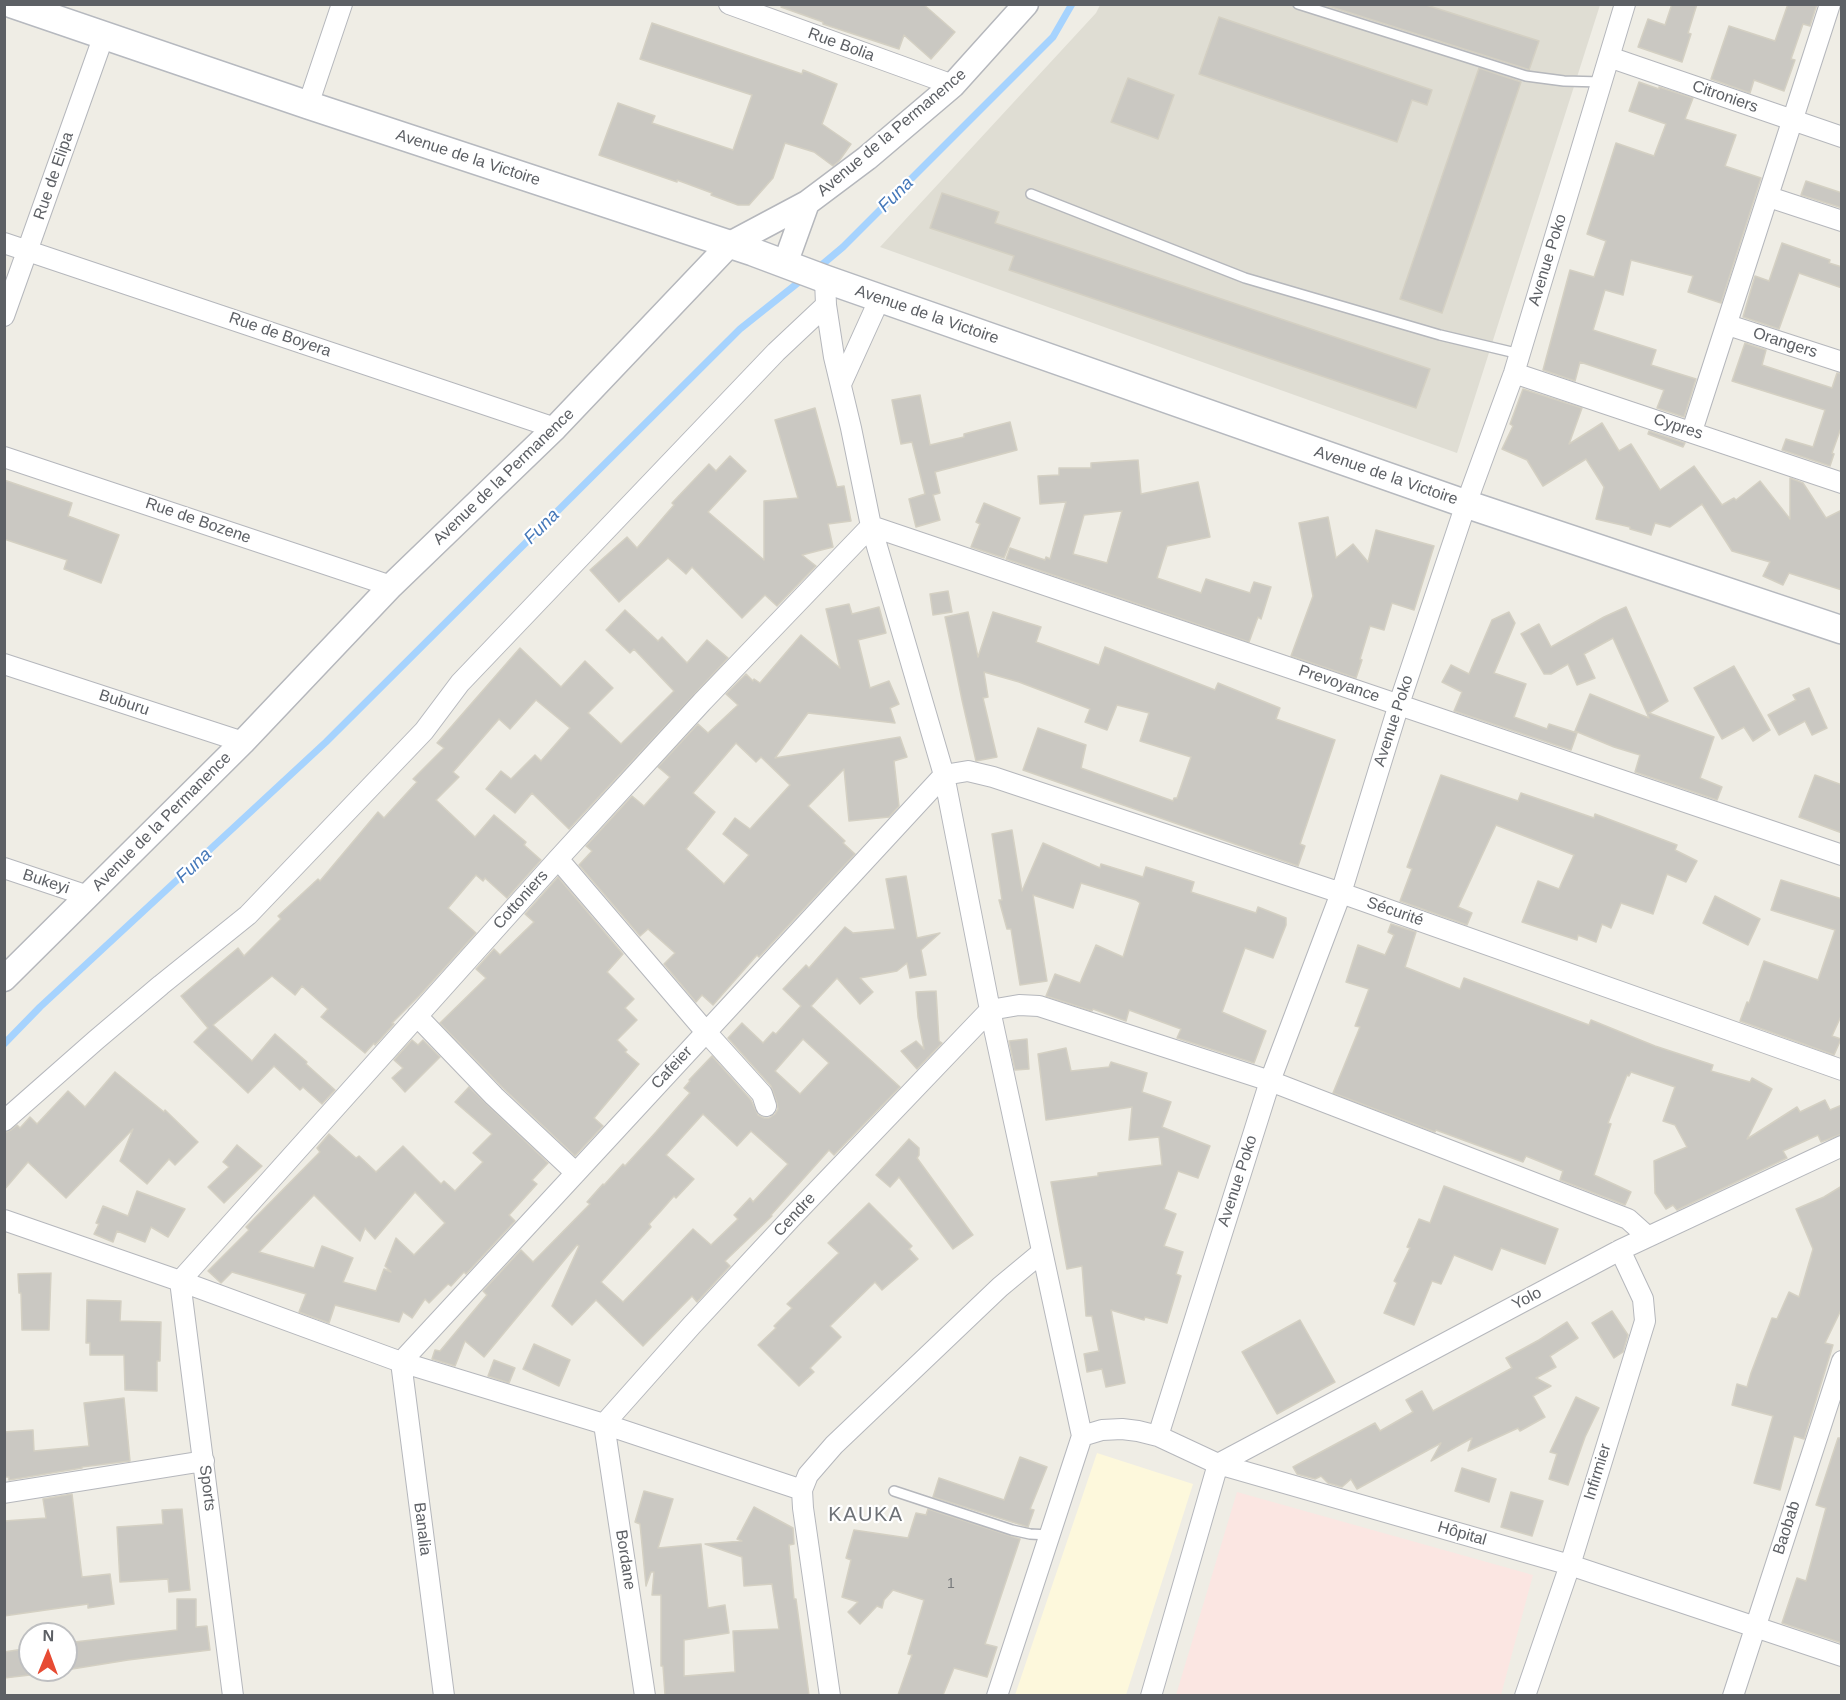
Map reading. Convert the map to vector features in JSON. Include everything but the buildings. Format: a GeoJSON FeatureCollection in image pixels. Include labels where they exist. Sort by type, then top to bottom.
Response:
{"type":"FeatureCollection","features":[{"type":"Feature","properties":{"kind":"main road","name":"Avenue de la Victoire"},"geometry":{"type":"LineString","coordinates":[[12,4],[308,105],[730,244],[810,278],[880,298],[1466,504],[1842,630]]}},
{"type":"Feature","properties":{"kind":"street"},"geometry":{"type":"LineString","coordinates":[[308,105],[342,4]]}},
{"type":"Feature","properties":{"kind":"street","name":"Rue Bolia"},"geometry":{"type":"LineString","coordinates":[[729,4],[953,86]]}},
{"type":"Feature","properties":{"kind":"street","name":"Avenue de la Permanence"},"geometry":{"type":"LineString","coordinates":[[4,979],[243,742],[391,586],[555,428],[730,244],[807,203],[867,158],[953,86],[1026,4]]}},
{"type":"Feature","properties":{"kind":"street","name":"Avenue Poko"},"geometry":{"type":"LineString","coordinates":[[1158,1436],[1270,1081],[1341,893],[1399,704],[1466,504],[1517,363],[1625,4]]}},
{"type":"Feature","properties":{"kind":"street"},"geometry":{"type":"LineString","coordinates":[[1692,431],[1794,122],[1830,4]]}},
{"type":"Feature","properties":{"kind":"street","name":"Rue de Elipa"},"geometry":{"type":"LineString","coordinates":[[4,316],[104,35]]}},
{"type":"Feature","properties":{"kind":"street","name":"Citroniers"},"geometry":{"type":"LineString","coordinates":[[1609,57],[1842,137]]}},
{"type":"Feature","properties":{"kind":"street"},"geometry":{"type":"LineString","coordinates":[[1769,197],[1842,221]]}},
{"type":"Feature","properties":{"kind":"street"},"geometry":{"type":"LineString","coordinates":[[807,203],[810,278],[841,384],[871,526],[944,775],[990,1010],[1082,1436],[996,1695]]}},
{"type":"Feature","properties":{"kind":"street","name":"Rue de Boyera"},"geometry":{"type":"LineString","coordinates":[[4,243],[555,428]]}},
{"type":"Feature","properties":{"kind":"street"},"geometry":{"type":"LineString","coordinates":[[4,1121],[128,1012],[248,915],[424,731],[460,683],[776,352],[810,278]]}},
{"type":"Feature","properties":{"kind":"street"},"geometry":{"type":"LineString","coordinates":[[841,384],[880,298]]}},
{"type":"Feature","properties":{"kind":"street","name":"Orangers"},"geometry":{"type":"LineString","coordinates":[[1728,325],[1842,362]]}},
{"type":"Feature","properties":{"kind":"street","name":"Cypres"},"geometry":{"type":"LineString","coordinates":[[1517,363],[1692,431],[1842,483]]}},
{"type":"Feature","properties":{"kind":"street","name":"Rue de Bozene"},"geometry":{"type":"LineString","coordinates":[[4,456],[391,586]]}},
{"type":"Feature","properties":{"kind":"street","name":"Prevoyance"},"geometry":{"type":"LineString","coordinates":[[871,526],[1842,855]]}},
{"type":"Feature","properties":{"kind":"street","name":"Cottoniers"},"geometry":{"type":"LineString","coordinates":[[180,1281],[558,859],[702,702],[871,526]]}},
{"type":"Feature","properties":{"kind":"street","name":"Buburu"},"geometry":{"type":"LineString","coordinates":[[4,663],[243,742]]}},
{"type":"Feature","properties":{"kind":"street","name":"Sécurité"},"geometry":{"type":"LineString","coordinates":[[944,775],[968,771],[993,777],[1341,893],[1842,1070]]}},
{"type":"Feature","properties":{"kind":"street","name":"Cafeier"},"geometry":{"type":"LineString","coordinates":[[401,1362],[944,775]]}},
{"type":"Feature","properties":{"kind":"street"},"geometry":{"type":"LineString","coordinates":[[558,859],[762,1094],[766,1106]]}},
{"type":"Feature","properties":{"kind":"street","name":"Bukeyi"},"geometry":{"type":"LineString","coordinates":[[4,868],[88,896]]}},
{"type":"Feature","properties":{"kind":"street"},"geometry":{"type":"LineString","coordinates":[[990,1010],[1019,1005],[1039,1006],[1270,1081],[1628,1219],[1647,1236]]}},
{"type":"Feature","properties":{"kind":"street","name":"Cendre"},"geometry":{"type":"LineString","coordinates":[[604,1424],[793,1216],[990,1010]]}},
{"type":"Feature","properties":{"kind":"street"},"geometry":{"type":"LineString","coordinates":[[417,1016],[494,1096],[576,1173]]}},
{"type":"Feature","properties":{"kind":"street","name":"Yolo"},"geometry":{"type":"LineString","coordinates":[[1218,1464],[1647,1236],[1842,1146]]}},
{"type":"Feature","properties":{"kind":"street"},"geometry":{"type":"LineString","coordinates":[[4,1220],[180,1281],[401,1362],[604,1424],[802,1490]]}},
{"type":"Feature","properties":{"kind":"street","name":"Infirmier"},"geometry":{"type":"LineString","coordinates":[[1525,1695],[1570,1565],[1645,1321],[1643,1299],[1620,1250]]}},
{"type":"Feature","properties":{"kind":"street"},"geometry":{"type":"LineString","coordinates":[[830,1695],[802,1490],[808,1475],[834,1445],[1000,1287],[1041,1253]]}},
{"type":"Feature","properties":{"kind":"street","name":"Sports"},"geometry":{"type":"LineString","coordinates":[[180,1281],[233,1695]]}},
{"type":"Feature","properties":{"kind":"street","name":"Baobab"},"geometry":{"type":"LineString","coordinates":[[1733,1695],[1842,1361]]}},
{"type":"Feature","properties":{"kind":"street","name":"Banalia"},"geometry":{"type":"LineString","coordinates":[[401,1362],[444,1695]]}},
{"type":"Feature","properties":{"kind":"street","name":"Bordane"},"geometry":{"type":"LineString","coordinates":[[604,1424],[645,1695]]}},
{"type":"Feature","properties":{"kind":"street","name":"Hôpital"},"geometry":{"type":"LineString","coordinates":[[1082,1436],[1102,1430],[1122,1429],[1158,1436],[1218,1464],[1570,1565],[1842,1656]]}},
{"type":"Feature","properties":{"kind":"street"},"geometry":{"type":"LineString","coordinates":[[4,1493],[204,1461]]}},
{"type":"Feature","properties":{"kind":"street"},"geometry":{"type":"LineString","coordinates":[[1151,1695],[1218,1464]]}},
{"type":"Feature","properties":{"kind":"lane"},"geometry":{"type":"LineString","coordinates":[[1298,4],[1526,76],[1564,81],[1601,82]]}},
{"type":"Feature","properties":{"kind":"lane"},"geometry":{"type":"LineString","coordinates":[[1031,194],[1245,278],[1440,335],[1517,363]]}},
{"type":"Feature","properties":{"kind":"lane"},"geometry":{"type":"LineString","coordinates":[[894,1491],[1012,1530],[1049,1535]]}},
{"type":"Feature","properties":{"kind":"shaded area"},"geometry":{"type":"Polygon","coordinates":[[[1100,5],[1600,5],[1457,453],[880,247],[1096,13],[1100,5]]]}},
{"type":"Feature","properties":{"kind":"shaded area"},"geometry":{"type":"Polygon","coordinates":[[[1097,1453],[1193,1484],[1126,1695],[1015,1695],[1097,1453]]]}},
{"type":"Feature","properties":{"kind":"shaded area"},"geometry":{"type":"Polygon","coordinates":[[[1237,1492],[1533,1575],[1501,1695],[1176,1695],[1237,1492]]]}},
{"type":"Feature","properties":{"kind":"waterway","name":"Funa"},"geometry":{"type":"LineString","coordinates":[[818,268],[843,247],[1053,37],[1072,4]]}},
{"type":"Feature","properties":{"kind":"waterway","name":"Funa"},"geometry":{"type":"LineString","coordinates":[[4,1044],[40,1007],[326,742],[740,329],[804,278]]}},
{"type":"Feature","properties":{"kind":"district","name":"KAUKA"},"geometry":{"type":"Point","coordinates":[866,1515]}}]}
